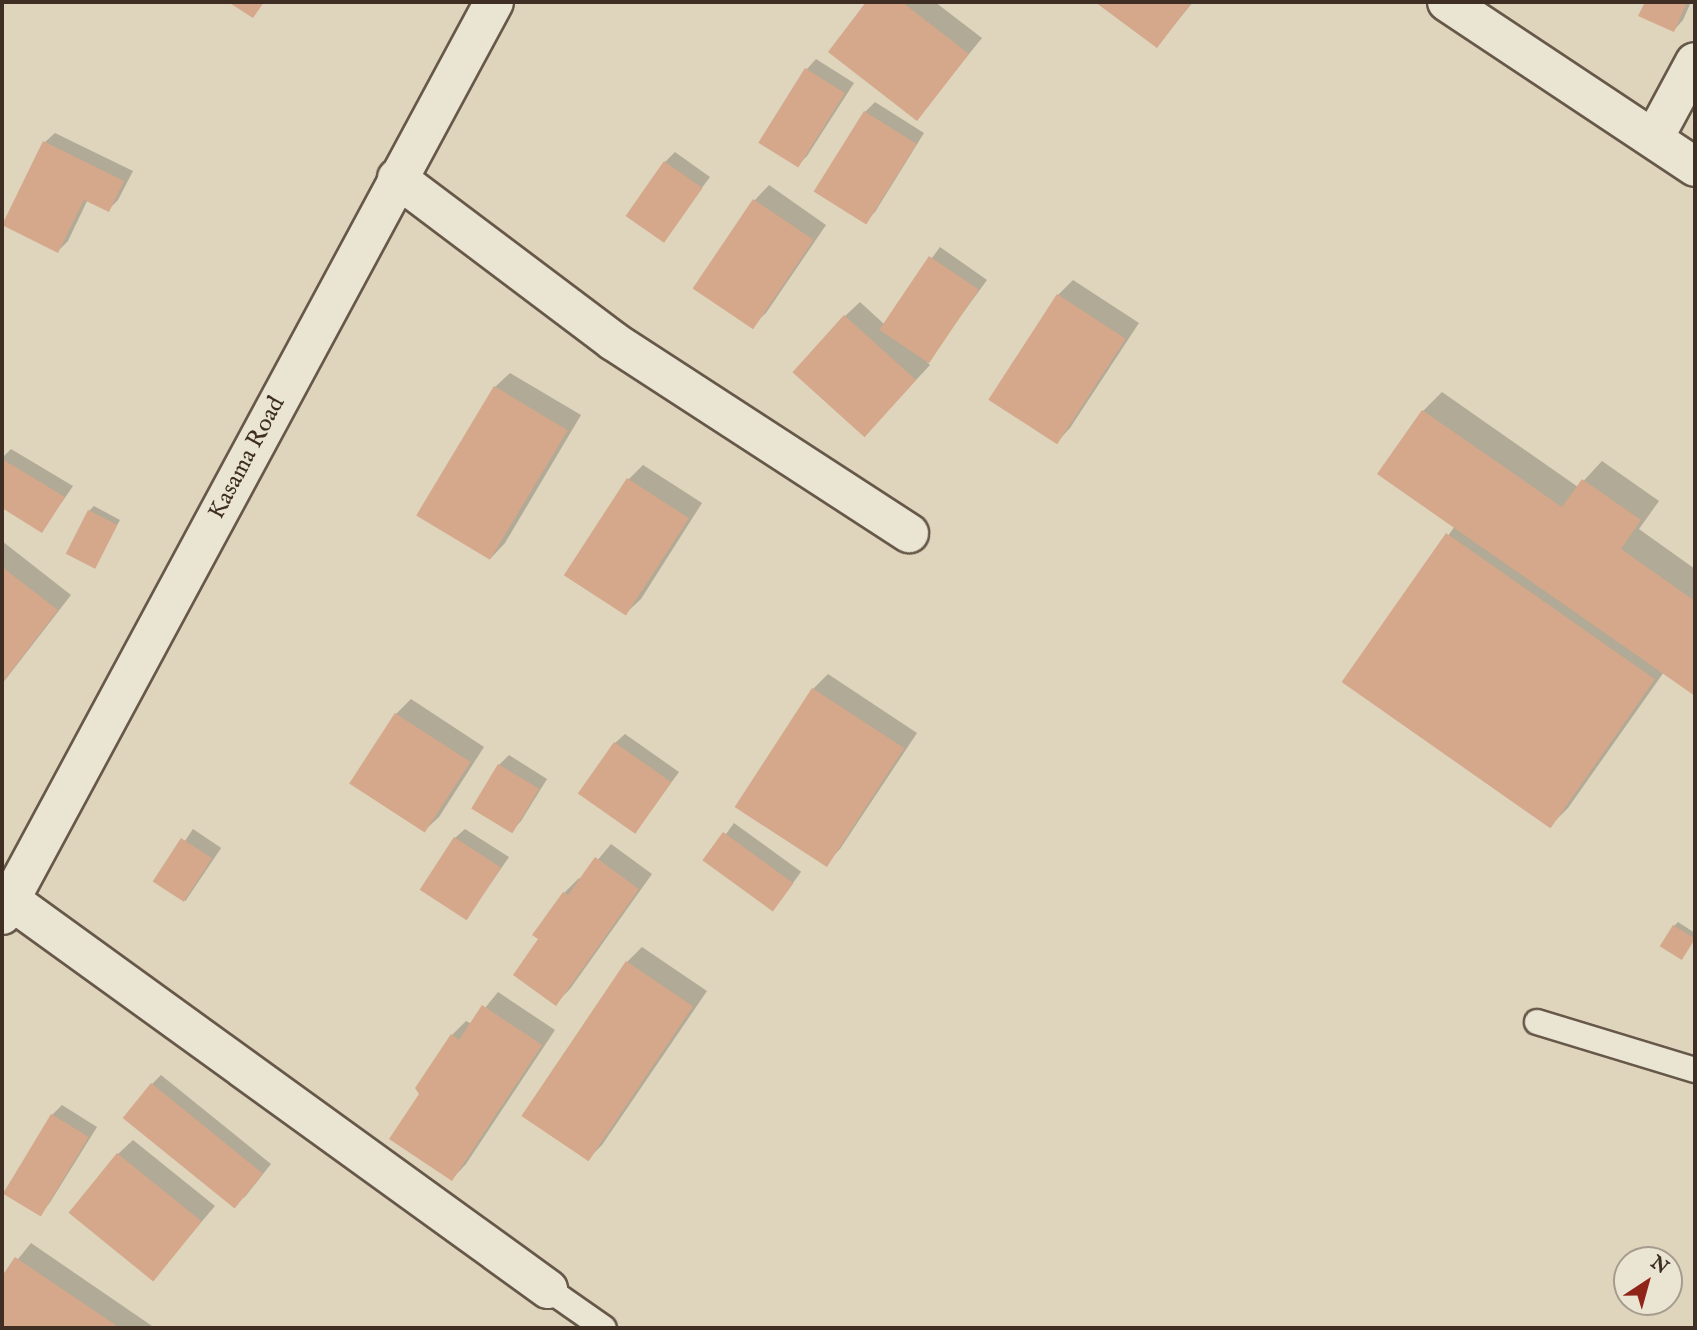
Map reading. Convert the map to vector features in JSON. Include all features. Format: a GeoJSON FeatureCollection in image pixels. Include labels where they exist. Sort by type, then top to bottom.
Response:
{"type":"FeatureCollection","features":[{"type":"Feature","properties":{"kind":"street","name":"Kasama Road"},"geometry":{"type":"LineString","coordinates":[[5,903],[494,2]]}},
{"type":"Feature","properties":{"kind":"street"},"geometry":{"type":"LineString","coordinates":[[1447,2],[1695,167]]}},
{"type":"Feature","properties":{"kind":"street"},"geometry":{"type":"LineString","coordinates":[[1654,138],[1695,62]]}},
{"type":"Feature","properties":{"kind":"street"},"geometry":{"type":"LineString","coordinates":[[397,178],[613,341],[909,533]]}},
{"type":"Feature","properties":{"kind":"street"},"geometry":{"type":"LineString","coordinates":[[5,903],[548,1290]]}},
{"type":"Feature","properties":{"kind":"lane"},"geometry":{"type":"LineString","coordinates":[[1537,1021],[1695,1070]]}},
{"type":"Feature","properties":{"kind":"lane"},"geometry":{"type":"LineString","coordinates":[[548,1290],[604,1328]]}},
{"type":"Feature","properties":{"kind":"building"},"geometry":{"type":"Polygon","coordinates":[[[228,2],[264,2],[253,18],[228,2]]]}},
{"type":"Feature","properties":{"kind":"building"},"geometry":{"type":"Polygon","coordinates":[[[866,2],[902,2],[969,54],[917,121],[828,52],[866,2]]]}},
{"type":"Feature","properties":{"kind":"building"},"geometry":{"type":"Polygon","coordinates":[[[1095,2],[1192,2],[1157,48],[1095,2]]]}},
{"type":"Feature","properties":{"kind":"building"},"geometry":{"type":"Polygon","coordinates":[[[1645,2],[1687,2],[1674,32],[1638,16],[1645,2]]]}},
{"type":"Feature","properties":{"kind":"building"},"geometry":{"type":"Polygon","coordinates":[[[805,68],[845,93],[798,168],[758,143],[805,68]]]}},
{"type":"Feature","properties":{"kind":"building"},"geometry":{"type":"Polygon","coordinates":[[[864,111],[917,144],[866,224],[814,192],[864,111]]]}},
{"type":"Feature","properties":{"kind":"building"},"geometry":{"type":"Polygon","coordinates":[[[43,141],[124,181],[109,212],[84,200],[58,253],[2,225],[43,141]]]}},
{"type":"Feature","properties":{"kind":"building"},"geometry":{"type":"Polygon","coordinates":[[[664,161],[703,188],[664,243],[626,216],[664,161]]]}},
{"type":"Feature","properties":{"kind":"building"},"geometry":{"type":"Polygon","coordinates":[[[753,199],[814,240],[753,329],[693,289],[753,199]]]}},
{"type":"Feature","properties":{"kind":"building"},"geometry":{"type":"Polygon","coordinates":[[[929,256],[979,290],[929,363],[879,330],[929,256]]]}},
{"type":"Feature","properties":{"kind":"building"},"geometry":{"type":"Polygon","coordinates":[[[1057,294],[1126,339],[1057,444],[988,400],[1057,294]]]}},
{"type":"Feature","properties":{"kind":"building"},"geometry":{"type":"Polygon","coordinates":[[[844,315],[916,380],[865,437],[792,372],[844,315]]]}},
{"type":"Feature","properties":{"kind":"building"},"geometry":{"type":"Polygon","coordinates":[[[494,386],[568,430],[490,560],[416,515],[494,386]]]}},
{"type":"Feature","properties":{"kind":"building"},"geometry":{"type":"Polygon","coordinates":[[[1422,410],[1562,507],[1582,479],[1641,520],[1621,549],[1695,601],[1695,696],[1377,474],[1422,410]]]}},
{"type":"Feature","properties":{"kind":"building"},"geometry":{"type":"Polygon","coordinates":[[[2,459],[65,497],[42,533],[2,508],[2,459]]]}},
{"type":"Feature","properties":{"kind":"building"},"geometry":{"type":"Polygon","coordinates":[[[627,478],[689,518],[626,616],[564,575],[627,478]]]}},
{"type":"Feature","properties":{"kind":"building"},"geometry":{"type":"Polygon","coordinates":[[[88,510],[117,525],[95,569],[66,554],[88,510]]]}},
{"type":"Feature","properties":{"kind":"building"},"geometry":{"type":"Polygon","coordinates":[[[1446,533],[1655,679],[1550,828],[1342,682],[1446,533]]]}},
{"type":"Feature","properties":{"kind":"building"},"geometry":{"type":"Polygon","coordinates":[[[2,567],[58,610],[2,683],[2,567]]]}},
{"type":"Feature","properties":{"kind":"building"},"geometry":{"type":"Polygon","coordinates":[[[812,688],[904,748],[827,867],[735,807],[812,688]]]}},
{"type":"Feature","properties":{"kind":"building"},"geometry":{"type":"Polygon","coordinates":[[[395,713],[470,762],[425,832],[349,783],[395,713]]]}},
{"type":"Feature","properties":{"kind":"building"},"geometry":{"type":"Polygon","coordinates":[[[614,742],[671,782],[635,834],[578,794],[614,742]]]}},
{"type":"Feature","properties":{"kind":"building"},"geometry":{"type":"Polygon","coordinates":[[[498,764],[539,789],[512,833],[471,809],[498,764]]]}},
{"type":"Feature","properties":{"kind":"building"},"geometry":{"type":"Polygon","coordinates":[[[723,832],[793,883],[773,911],[702,860],[723,832]]]}},
{"type":"Feature","properties":{"kind":"building"},"geometry":{"type":"Polygon","coordinates":[[[454,837],[501,867],[467,920],[420,890],[454,837]]]}},
{"type":"Feature","properties":{"kind":"building"},"geometry":{"type":"Polygon","coordinates":[[[181,838],[212,858],[184,902],[153,882],[181,838]]]}},
{"type":"Feature","properties":{"kind":"building"},"geometry":{"type":"Polygon","coordinates":[[[595,857],[639,889],[556,1006],[513,975],[538,939],[532,935],[563,892],[568,895],[595,857]]]}},
{"type":"Feature","properties":{"kind":"building"},"geometry":{"type":"Polygon","coordinates":[[[1673,925],[1695,939],[1682,960],[1660,946],[1673,925]]]}},
{"type":"Feature","properties":{"kind":"building"},"geometry":{"type":"Polygon","coordinates":[[[626,961],[693,1006],[589,1161],[521,1116],[626,961]]]}},
{"type":"Feature","properties":{"kind":"building"},"geometry":{"type":"Polygon","coordinates":[[[482,1005],[542,1045],[452,1181],[389,1139],[419,1094],[415,1088],[451,1034],[459,1040],[482,1005]]]}},
{"type":"Feature","properties":{"kind":"building"},"geometry":{"type":"Polygon","coordinates":[[[151,1083],[263,1174],[235,1209],[123,1118],[151,1083]]]}},
{"type":"Feature","properties":{"kind":"building"},"geometry":{"type":"Polygon","coordinates":[[[51,1114],[89,1137],[41,1216],[3,1194],[51,1114]]]}},
{"type":"Feature","properties":{"kind":"building"},"geometry":{"type":"Polygon","coordinates":[[[117,1153],[202,1222],[153,1281],[69,1213],[117,1153]]]}},
{"type":"Feature","properties":{"kind":"building"},"geometry":{"type":"Polygon","coordinates":[[[15,1257],[120,1328],[8,1328],[2,1324],[2,1276],[15,1257]]]}}]}
